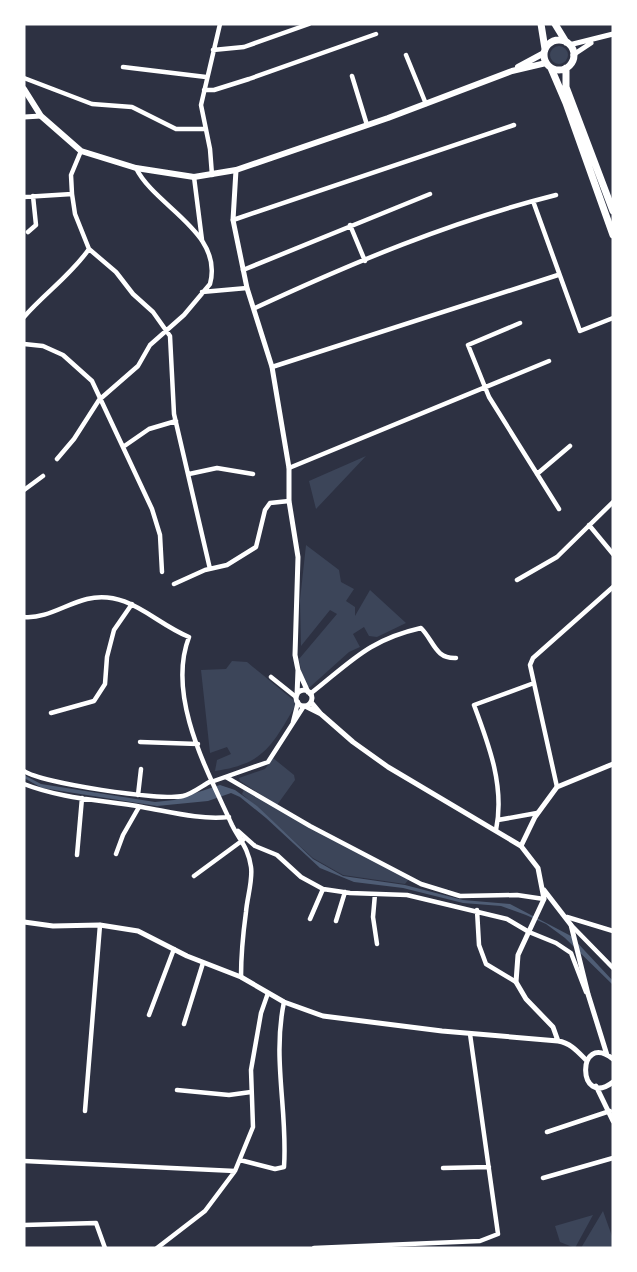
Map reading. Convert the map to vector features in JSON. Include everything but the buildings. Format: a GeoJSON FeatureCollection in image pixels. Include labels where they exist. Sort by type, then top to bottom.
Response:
{"type":"FeatureCollection","features":[{"type":"Feature","properties":{"kind":"main road"},"geometry":{"type":"LineString","coordinates":[[541,24],[548,65],[566,103],[613,235]]}},
{"type":"Feature","properties":{"kind":"main road"},"geometry":{"type":"LineString","coordinates":[[555,24],[573,55],[566,68],[566,87],[613,211]]}},
{"type":"Feature","properties":{"kind":"main road"},"geometry":{"type":"LineString","coordinates":[[24,89],[41,116],[81,151],[136,168],[194,177],[236,170],[367,125],[512,71],[544,51],[554,41],[568,44]]}},
{"type":"Feature","properties":{"kind":"main road"},"geometry":{"type":"LineString","coordinates":[[512,71],[548,65],[558,70],[566,68]]}},
{"type":"Feature","properties":{"kind":"street"},"geometry":{"type":"LineString","coordinates":[[212,175],[210,149],[201,105],[220,24]]}},
{"type":"Feature","properties":{"kind":"street"},"geometry":{"type":"LineString","coordinates":[[213,50],[244,47],[309,24]]}},
{"type":"Feature","properties":{"kind":"street"},"geometry":{"type":"LineString","coordinates":[[204,90],[220,88],[268,73],[376,34]]}},
{"type":"Feature","properties":{"kind":"street"},"geometry":{"type":"LineString","coordinates":[[568,44],[595,40],[613,34]]}},
{"type":"Feature","properties":{"kind":"street"},"geometry":{"type":"LineString","coordinates":[[573,55],[595,40]]}},
{"type":"Feature","properties":{"kind":"street"},"geometry":{"type":"LineString","coordinates":[[406,55],[426,104]]}},
{"type":"Feature","properties":{"kind":"street"},"geometry":{"type":"LineString","coordinates":[[123,67],[206,78]]}},
{"type":"Feature","properties":{"kind":"street"},"geometry":{"type":"LineString","coordinates":[[352,76],[367,125]]}},
{"type":"Feature","properties":{"kind":"street"},"geometry":{"type":"LineString","coordinates":[[24,78],[92,104],[132,106],[176,129],[205,129]]}},
{"type":"Feature","properties":{"kind":"street"},"geometry":{"type":"LineString","coordinates":[[24,117],[41,116]]}},
{"type":"Feature","properties":{"kind":"street"},"geometry":{"type":"LineString","coordinates":[[233,220],[514,125]]}},
{"type":"Feature","properties":{"kind":"street"},"geometry":{"type":"LineString","coordinates":[[81,151],[71,175],[72,194],[75,214],[89,249],[116,272],[133,294],[168,330],[172,351],[170,366],[176,421],[210,569]]}},
{"type":"Feature","properties":{"kind":"street"},"geometry":{"type":"LineString","coordinates":[[136,168],[143,183],[167,202],[202,240]]}},
{"type":"Feature","properties":{"kind":"street"},"geometry":{"type":"LineString","coordinates":[[236,170],[233,220],[247,288],[272,367],[289,468],[289,501],[298,557],[295,650],[298,670],[293,722]]}},
{"type":"Feature","properties":{"kind":"street"},"geometry":{"type":"LineString","coordinates":[[57,459],[74,439],[99,400],[138,366],[150,345],[168,330],[211,279],[209,257],[202,240],[194,177]]}},
{"type":"Feature","properties":{"kind":"street"},"geometry":{"type":"LineString","coordinates":[[24,197],[72,194]]}},
{"type":"Feature","properties":{"kind":"street"},"geometry":{"type":"LineString","coordinates":[[243,270],[430,194]]}},
{"type":"Feature","properties":{"kind":"street"},"geometry":{"type":"LineString","coordinates":[[255,309],[365,261],[480,217],[556,195]]}},
{"type":"Feature","properties":{"kind":"street"},"geometry":{"type":"LineString","coordinates":[[28,232],[36,225],[33,196]]}},
{"type":"Feature","properties":{"kind":"street"},"geometry":{"type":"LineString","coordinates":[[533,201],[580,332],[613,318]]}},
{"type":"Feature","properties":{"kind":"street"},"geometry":{"type":"LineString","coordinates":[[350,225],[365,261]]}},
{"type":"Feature","properties":{"kind":"street"},"geometry":{"type":"LineString","coordinates":[[24,317],[44,294],[81,261],[89,249]]}},
{"type":"Feature","properties":{"kind":"street"},"geometry":{"type":"LineString","coordinates":[[272,367],[558,275]]}},
{"type":"Feature","properties":{"kind":"street"},"geometry":{"type":"LineString","coordinates":[[202,292],[247,288]]}},
{"type":"Feature","properties":{"kind":"street"},"geometry":{"type":"LineString","coordinates":[[520,323],[468,345],[485,388],[559,510]]}},
{"type":"Feature","properties":{"kind":"street"},"geometry":{"type":"LineString","coordinates":[[24,344],[43,346],[63,355],[92,381],[152,509],[160,535],[162,572]]}},
{"type":"Feature","properties":{"kind":"street"},"geometry":{"type":"LineString","coordinates":[[289,468],[549,362]]}},
{"type":"Feature","properties":{"kind":"street"},"geometry":{"type":"LineString","coordinates":[[123,447],[149,429],[176,421]]}},
{"type":"Feature","properties":{"kind":"street"},"geometry":{"type":"LineString","coordinates":[[537,474],[570,446]]}},
{"type":"Feature","properties":{"kind":"street"},"geometry":{"type":"LineString","coordinates":[[189,474],[217,468],[253,474]]}},
{"type":"Feature","properties":{"kind":"street"},"geometry":{"type":"LineString","coordinates":[[24,490],[43,476]]}},
{"type":"Feature","properties":{"kind":"street"},"geometry":{"type":"LineString","coordinates":[[174,584],[210,569],[227,565],[256,547],[265,510],[270,503],[289,501]]}},
{"type":"Feature","properties":{"kind":"street"},"geometry":{"type":"LineString","coordinates":[[517,580],[557,557],[613,502]]}},
{"type":"Feature","properties":{"kind":"street"},"geometry":{"type":"LineString","coordinates":[[589,525],[613,554]]}},
{"type":"Feature","properties":{"kind":"street"},"geometry":{"type":"LineString","coordinates":[[557,787],[544,719],[530,665],[533,658],[613,587]]}},
{"type":"Feature","properties":{"kind":"street"},"geometry":{"type":"LineString","coordinates":[[24,617],[40,615],[80,601],[104,596],[119,598],[132,604],[189,638],[183,668],[184,705],[212,783],[224,804],[233,828],[243,840],[251,868],[241,976]]}},
{"type":"Feature","properties":{"kind":"street"},"geometry":{"type":"LineString","coordinates":[[51,713],[94,701],[105,684],[107,657],[114,630],[132,604]]}},
{"type":"Feature","properties":{"kind":"street"},"geometry":{"type":"LineString","coordinates":[[309,693],[354,655],[391,635],[421,628],[433,641],[437,653],[444,658],[456,658]]}},
{"type":"Feature","properties":{"kind":"street"},"geometry":{"type":"LineString","coordinates":[[24,771],[54,780],[149,798],[183,796],[268,762],[307,704],[309,693],[298,670]]}},
{"type":"Feature","properties":{"kind":"street"},"geometry":{"type":"LineString","coordinates":[[271,677],[388,767],[521,846],[538,868],[544,899],[518,955],[516,982]]}},
{"type":"Feature","properties":{"kind":"street"},"geometry":{"type":"LineString","coordinates":[[496,830],[500,809],[497,782],[488,743],[474,705],[534,683]]}},
{"type":"Feature","properties":{"kind":"street"},"geometry":{"type":"LineString","coordinates":[[297,698],[302,691],[309,693]]}},
{"type":"Feature","properties":{"kind":"street"},"geometry":{"type":"LineString","coordinates":[[140,742],[198,744]]}},
{"type":"Feature","properties":{"kind":"street"},"geometry":{"type":"LineString","coordinates":[[521,846],[537,813],[557,787],[613,764]]}},
{"type":"Feature","properties":{"kind":"street"},"geometry":{"type":"LineString","coordinates":[[138,795],[141,769]]}},
{"type":"Feature","properties":{"kind":"street"},"geometry":{"type":"LineString","coordinates":[[226,777],[310,826],[421,884],[460,896],[517,895],[544,899]]}},
{"type":"Feature","properties":{"kind":"street"},"geometry":{"type":"LineString","coordinates":[[24,784],[43,791],[188,817],[229,817]]}},
{"type":"Feature","properties":{"kind":"street"},"geometry":{"type":"LineString","coordinates":[[77,855],[82,798]]}},
{"type":"Feature","properties":{"kind":"street"},"geometry":{"type":"LineString","coordinates":[[116,854],[139,807]]}},
{"type":"Feature","properties":{"kind":"street"},"geometry":{"type":"LineString","coordinates":[[498,820],[537,813]]}},
{"type":"Feature","properties":{"kind":"street"},"geometry":{"type":"LineString","coordinates":[[233,828],[255,846],[277,855],[301,877],[323,889],[407,895],[477,910],[507,920],[556,943],[571,953],[588,994],[607,1055]]}},
{"type":"Feature","properties":{"kind":"street"},"geometry":{"type":"LineString","coordinates":[[194,876],[243,840]]}},
{"type":"Feature","properties":{"kind":"street"},"geometry":{"type":"LineString","coordinates":[[541,886],[571,925],[588,994]]}},
{"type":"Feature","properties":{"kind":"street"},"geometry":{"type":"LineString","coordinates":[[310,919],[323,889]]}},
{"type":"Feature","properties":{"kind":"street"},"geometry":{"type":"LineString","coordinates":[[336,921],[345,892]]}},
{"type":"Feature","properties":{"kind":"street"},"geometry":{"type":"LineString","coordinates":[[375,894],[373,917],[377,944]]}},
{"type":"Feature","properties":{"kind":"street"},"geometry":{"type":"LineString","coordinates":[[477,910],[479,945],[486,964],[516,982],[526,999],[556,1031],[558,1041]]}},
{"type":"Feature","properties":{"kind":"street"},"geometry":{"type":"LineString","coordinates":[[567,917],[613,931]]}},
{"type":"Feature","properties":{"kind":"street"},"geometry":{"type":"LineString","coordinates":[[24,922],[53,926],[100,925],[138,931],[202,963],[241,976],[284,1002],[323,1016],[470,1034],[566,1042],[587,1061]]}},
{"type":"Feature","properties":{"kind":"street"},"geometry":{"type":"LineString","coordinates":[[85,1112],[100,925]]}},
{"type":"Feature","properties":{"kind":"street"},"geometry":{"type":"LineString","coordinates":[[571,925],[613,968]]}},
{"type":"Feature","properties":{"kind":"street"},"geometry":{"type":"LineString","coordinates":[[149,1015],[174,949]]}},
{"type":"Feature","properties":{"kind":"street"},"geometry":{"type":"LineString","coordinates":[[184,1024],[202,963]]}},
{"type":"Feature","properties":{"kind":"street"},"geometry":{"type":"LineString","coordinates":[[157,1248],[205,1211],[235,1171],[240,1160],[253,1127],[251,1092],[255,1045],[263,1004],[268,993]]}},
{"type":"Feature","properties":{"kind":"street"},"geometry":{"type":"LineString","coordinates":[[240,1160],[274,1169],[284,1167],[285,1149],[279,1081],[280,1021],[284,1002]]}},
{"type":"Feature","properties":{"kind":"street"},"geometry":{"type":"LineString","coordinates":[[545,1039],[550,1031],[549,1023]]}},
{"type":"Feature","properties":{"kind":"street"},"geometry":{"type":"LineString","coordinates":[[314,1248],[480,1241],[498,1234],[470,1034]]}},
{"type":"Feature","properties":{"kind":"street"},"geometry":{"type":"LineString","coordinates":[[613,1059],[607,1055],[595,1055],[587,1061],[585,1074],[589,1082],[596,1086],[604,1087],[613,1082]]}},
{"type":"Feature","properties":{"kind":"street"},"geometry":{"type":"LineString","coordinates":[[596,1086],[613,1121]]}},
{"type":"Feature","properties":{"kind":"street"},"geometry":{"type":"LineString","coordinates":[[177,1090],[229,1095],[251,1092]]}},
{"type":"Feature","properties":{"kind":"street"},"geometry":{"type":"LineString","coordinates":[[547,1132],[610,1111]]}},
{"type":"Feature","properties":{"kind":"street"},"geometry":{"type":"LineString","coordinates":[[543,1178],[613,1158]]}},
{"type":"Feature","properties":{"kind":"street"},"geometry":{"type":"LineString","coordinates":[[24,1161],[235,1171]]}},
{"type":"Feature","properties":{"kind":"street"},"geometry":{"type":"LineString","coordinates":[[443,1168],[489,1167]]}},
{"type":"Feature","properties":{"kind":"street"},"geometry":{"type":"LineString","coordinates":[[24,1225],[96,1223],[105,1248]]}},
{"type":"Feature","properties":{"kind":"shaded area"},"geometry":{"type":"Polygon","coordinates":[[[555,46],[563,46],[568,51],[566,62],[555,64],[550,59],[550,51],[555,46]]]}},
{"type":"Feature","properties":{"kind":"shaded area"},"geometry":{"type":"Polygon","coordinates":[[[366,456],[316,509],[309,481],[366,456]]]}},
{"type":"Feature","properties":{"kind":"shaded area"},"geometry":{"type":"Polygon","coordinates":[[[306,545],[339,570],[341,582],[354,589],[346,601],[355,607],[355,616],[370,590],[406,623],[377,637],[369,636],[364,627],[353,634],[360,647],[349,652],[310,687],[304,687],[299,659],[337,614],[330,610],[301,646],[300,600],[306,545]]]}},
{"type":"Feature","properties":{"kind":"shaded area"},"geometry":{"type":"Polygon","coordinates":[[[232,661],[247,662],[297,703],[274,740],[257,757],[232,768],[215,771],[217,760],[231,754],[227,747],[210,753],[201,670],[226,669],[232,661]]]}},
{"type":"Feature","properties":{"kind":"shaded area"},"geometry":{"type":"Polygon","coordinates":[[[273,758],[294,775],[295,780],[277,805],[240,781],[239,778],[265,769],[273,758]]]}},
{"type":"Feature","properties":{"kind":"shaded area"},"geometry":{"type":"Polygon","coordinates":[[[24,775],[41,784],[155,802],[174,800],[220,785],[235,790],[257,806],[313,859],[343,876],[405,885],[463,900],[510,904],[571,936],[613,981],[613,985],[565,938],[546,924],[526,915],[501,906],[463,903],[403,888],[354,882],[320,868],[266,818],[240,797],[231,793],[208,801],[157,806],[42,788],[24,778],[24,775]]]}},
{"type":"Feature","properties":{"kind":"shaded area"},"geometry":{"type":"Polygon","coordinates":[[[244,789],[409,879],[405,884],[343,875],[313,858],[242,794],[244,789]]]}},
{"type":"Feature","properties":{"kind":"shaded area"},"geometry":{"type":"Polygon","coordinates":[[[603,1211],[613,1239],[613,1248],[581,1248],[603,1211]]]}},
{"type":"Feature","properties":{"kind":"shaded area"},"geometry":{"type":"Polygon","coordinates":[[[593,1215],[575,1248],[560,1242],[555,1226],[593,1215]]]}}]}
